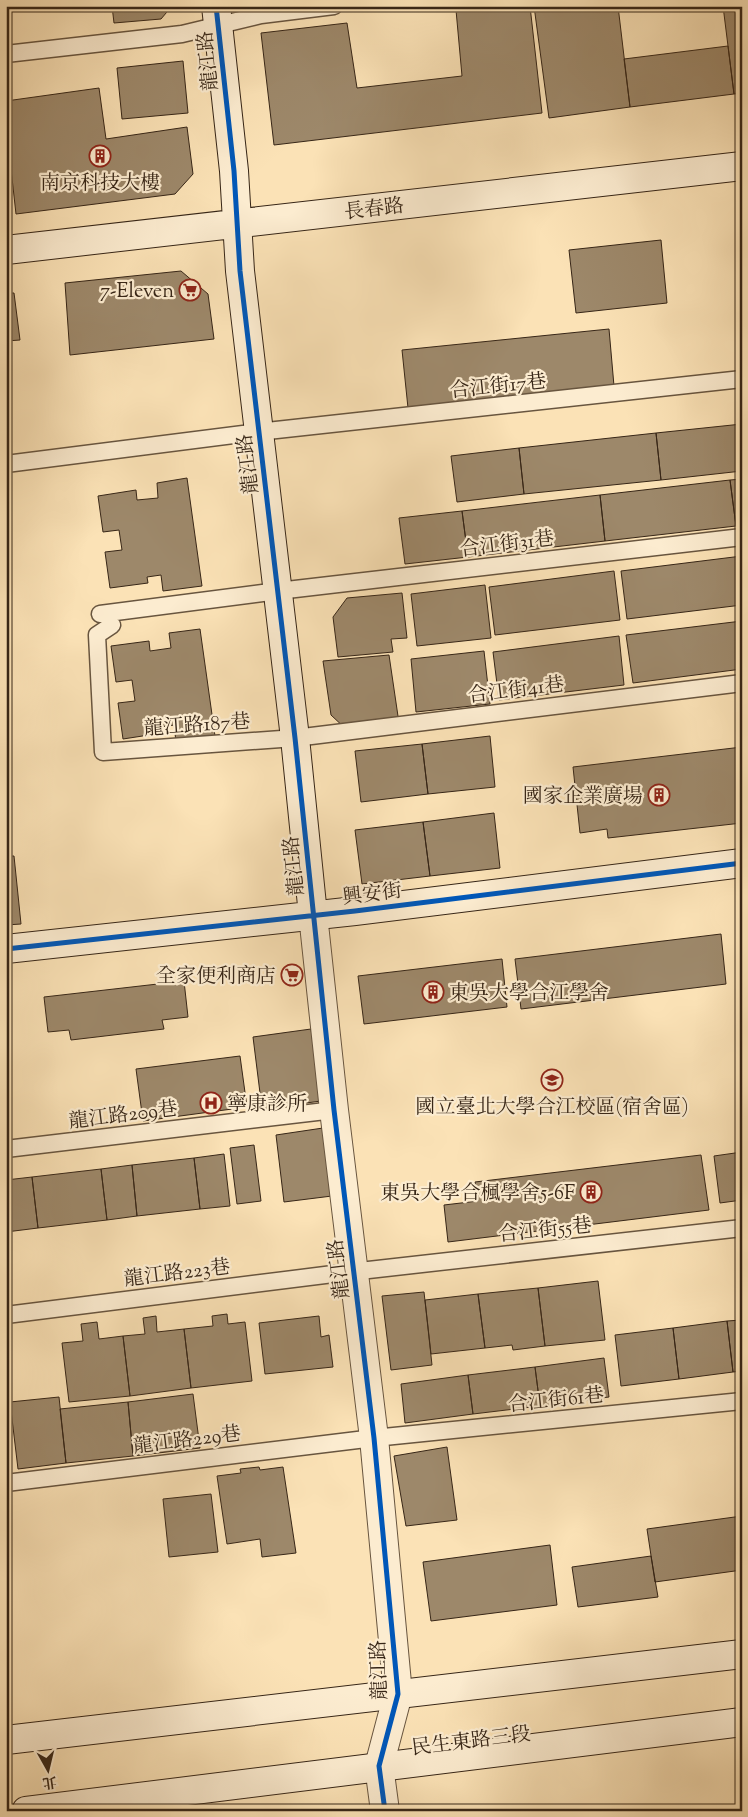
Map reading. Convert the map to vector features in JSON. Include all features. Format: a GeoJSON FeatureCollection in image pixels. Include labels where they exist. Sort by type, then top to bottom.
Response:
{"type":"FeatureCollection","features":[{"type":"Feature","properties":{"kind":"street","name":"龍江路"},"geometry":{"type":"LineString","coordinates":[[217,16],[234,171],[237,224],[258,432],[295,738],[334,1110],[374,1438],[398,1694],[380,1766],[385,1811]]}},
{"type":"Feature","properties":{"kind":"street","name":"長春路"},"geometry":{"type":"LineString","coordinates":[[6,250],[742,166]]}},
{"type":"Feature","properties":{"kind":"street","name":"興安街"},"geometry":{"type":"LineString","coordinates":[[6,949],[313,915],[742,863]]}},
{"type":"Feature","properties":{"kind":"street"},"geometry":{"type":"LineString","coordinates":[[6,1740],[742,1654]]}},
{"type":"Feature","properties":{"kind":"street","name":"民生東路三段"},"geometry":{"type":"LineString","coordinates":[[26,1811],[742,1722]]}},
{"type":"Feature","properties":{"kind":"lane"},"geometry":{"type":"LineString","coordinates":[[6,54],[182,34],[217,16],[260,14],[334,6]]}},
{"type":"Feature","properties":{"kind":"lane","name":"合江街17巷"},"geometry":{"type":"LineString","coordinates":[[6,464],[258,432],[742,379]]}},
{"type":"Feature","properties":{"kind":"lane","name":"合江街31巷"},"geometry":{"type":"LineString","coordinates":[[100,614],[278,591],[742,537]]}},
{"type":"Feature","properties":{"kind":"lane","name":"龍江路187巷"},"geometry":{"type":"LineString","coordinates":[[112,625],[97,635],[103,752],[295,738]]}},
{"type":"Feature","properties":{"kind":"lane","name":"合江街41巷"},"geometry":{"type":"LineString","coordinates":[[295,738],[742,683]]}},
{"type":"Feature","properties":{"kind":"lane","name":"龍江路209巷"},"geometry":{"type":"LineString","coordinates":[[6,1149],[334,1110]]}},
{"type":"Feature","properties":{"kind":"lane","name":"合江街55巷"},"geometry":{"type":"LineString","coordinates":[[354,1272],[742,1228]]}},
{"type":"Feature","properties":{"kind":"lane","name":"龍江路223巷"},"geometry":{"type":"LineString","coordinates":[[6,1315],[354,1272]]}},
{"type":"Feature","properties":{"kind":"lane","name":"合江街61巷"},"geometry":{"type":"LineString","coordinates":[[374,1438],[742,1401]]}},
{"type":"Feature","properties":{"kind":"lane","name":"龍江路229巷"},"geometry":{"type":"LineString","coordinates":[[6,1483],[374,1438]]}},
{"type":"Feature","properties":{"kind":"building"},"geometry":{"type":"Polygon","coordinates":[[[112,6],[172,6],[161,19],[114,23],[112,6]]]}},
{"type":"Feature","properties":{"kind":"building"},"geometry":{"type":"Polygon","coordinates":[[[485,6],[530,6],[542,113],[274,145],[261,33],[347,23],[357,88],[462,76],[456,10],[485,6]]]}},
{"type":"Feature","properties":{"kind":"building"},"geometry":{"type":"Polygon","coordinates":[[[534,6],[618,6],[630,107],[549,118],[534,6]]]}},
{"type":"Feature","properties":{"kind":"building"},"geometry":{"type":"Polygon","coordinates":[[[723,6],[742,6],[742,93],[734,94],[723,6]]]}},
{"type":"Feature","properties":{"kind":"building"},"geometry":{"type":"Polygon","coordinates":[[[728,46],[734,94],[630,107],[624,59],[728,46]]]}},
{"type":"Feature","properties":{"kind":"building"},"geometry":{"type":"Polygon","coordinates":[[[183,61],[188,113],[122,119],[117,68],[183,61]]]}},
{"type":"Feature","properties":{"kind":"building","name":"南京科技大樓"},"geometry":{"type":"Polygon","coordinates":[[[99,88],[106,139],[187,127],[193,174],[175,194],[16,214],[6,124],[6,101],[99,88]]]}},
{"type":"Feature","properties":{"kind":"building"},"geometry":{"type":"Polygon","coordinates":[[[6,179],[10,210],[6,211],[6,179]]]}},
{"type":"Feature","properties":{"kind":"building"},"geometry":{"type":"Polygon","coordinates":[[[661,240],[667,303],[576,313],[569,250],[661,240]]]}},
{"type":"Feature","properties":{"kind":"building"},"geometry":{"type":"Polygon","coordinates":[[[181,271],[208,294],[214,339],[70,355],[65,283],[181,271]]]}},
{"type":"Feature","properties":{"kind":"building"},"geometry":{"type":"Polygon","coordinates":[[[6,293],[14,293],[20,340],[6,341],[6,293]]]}},
{"type":"Feature","properties":{"kind":"building"},"geometry":{"type":"Polygon","coordinates":[[[609,329],[614,386],[408,408],[402,350],[609,329]]]}},
{"type":"Feature","properties":{"kind":"building"},"geometry":{"type":"Polygon","coordinates":[[[742,424],[742,471],[661,480],[656,433],[742,424]]]}},
{"type":"Feature","properties":{"kind":"building"},"geometry":{"type":"Polygon","coordinates":[[[656,433],[661,480],[524,494],[519,448],[656,433]]]}},
{"type":"Feature","properties":{"kind":"building"},"geometry":{"type":"Polygon","coordinates":[[[519,448],[524,494],[457,502],[451,456],[519,448]]]}},
{"type":"Feature","properties":{"kind":"building"},"geometry":{"type":"Polygon","coordinates":[[[187,478],[202,586],[163,591],[161,575],[147,577],[148,583],[110,588],[105,552],[122,550],[119,530],[103,532],[98,496],[136,490],[137,500],[158,498],[157,483],[187,478]]]}},
{"type":"Feature","properties":{"kind":"building"},"geometry":{"type":"Polygon","coordinates":[[[742,479],[742,525],[736,526],[730,480],[742,479]]]}},
{"type":"Feature","properties":{"kind":"building"},"geometry":{"type":"Polygon","coordinates":[[[730,480],[736,526],[605,541],[600,495],[730,480]]]}},
{"type":"Feature","properties":{"kind":"building"},"geometry":{"type":"Polygon","coordinates":[[[600,495],[605,541],[468,557],[462,511],[600,495]]]}},
{"type":"Feature","properties":{"kind":"building"},"geometry":{"type":"Polygon","coordinates":[[[462,511],[468,557],[405,564],[399,518],[462,511]]]}},
{"type":"Feature","properties":{"kind":"building"},"geometry":{"type":"Polygon","coordinates":[[[742,556],[742,605],[627,619],[621,571],[742,556]]]}},
{"type":"Feature","properties":{"kind":"building"},"geometry":{"type":"Polygon","coordinates":[[[614,571],[620,620],[495,635],[489,587],[614,571]]]}},
{"type":"Feature","properties":{"kind":"building"},"geometry":{"type":"Polygon","coordinates":[[[485,585],[491,638],[417,646],[411,594],[485,585]]]}},
{"type":"Feature","properties":{"kind":"building"},"geometry":{"type":"Polygon","coordinates":[[[402,593],[407,638],[391,639],[393,652],[338,657],[333,617],[347,598],[402,593]]]}},
{"type":"Feature","properties":{"kind":"building"},"geometry":{"type":"Polygon","coordinates":[[[742,621],[742,669],[633,683],[626,635],[742,621]]]}},
{"type":"Feature","properties":{"kind":"building"},"geometry":{"type":"Polygon","coordinates":[[[200,629],[215,736],[176,742],[174,725],[161,727],[162,733],[123,739],[118,703],[135,701],[132,680],[116,682],[111,646],[149,641],[150,651],[171,648],[169,633],[200,629]]]}},
{"type":"Feature","properties":{"kind":"building"},"geometry":{"type":"Polygon","coordinates":[[[619,636],[624,685],[499,700],[493,652],[619,636]]]}},
{"type":"Feature","properties":{"kind":"building"},"geometry":{"type":"Polygon","coordinates":[[[484,651],[490,704],[416,712],[411,659],[484,651]]]}},
{"type":"Feature","properties":{"kind":"building"},"geometry":{"type":"Polygon","coordinates":[[[389,655],[399,723],[347,730],[331,715],[323,661],[389,655]]]}},
{"type":"Feature","properties":{"kind":"building"},"geometry":{"type":"Polygon","coordinates":[[[490,736],[495,787],[428,794],[422,744],[490,736]]]}},
{"type":"Feature","properties":{"kind":"building"},"geometry":{"type":"Polygon","coordinates":[[[422,744],[428,794],[361,802],[355,751],[422,744]]]}},
{"type":"Feature","properties":{"kind":"building","name":"國家企業廣場"},"geometry":{"type":"Polygon","coordinates":[[[742,747],[742,823],[608,838],[607,829],[580,833],[573,767],[742,747]]]}},
{"type":"Feature","properties":{"kind":"building"},"geometry":{"type":"Polygon","coordinates":[[[494,813],[500,868],[430,876],[423,822],[494,813]]]}},
{"type":"Feature","properties":{"kind":"building"},"geometry":{"type":"Polygon","coordinates":[[[423,822],[430,876],[362,884],[355,830],[423,822]]]}},
{"type":"Feature","properties":{"kind":"building"},"geometry":{"type":"Polygon","coordinates":[[[6,856],[14,856],[21,924],[6,925],[6,856]]]}},
{"type":"Feature","properties":{"kind":"building"},"geometry":{"type":"Polygon","coordinates":[[[721,934],[726,984],[521,1009],[515,959],[721,934]]]}},
{"type":"Feature","properties":{"kind":"building","name":"東吳大學合江學舍"},"geometry":{"type":"Polygon","coordinates":[[[502,959],[507,1007],[364,1024],[358,976],[502,959]]]}},
{"type":"Feature","properties":{"kind":"building"},"geometry":{"type":"Polygon","coordinates":[[[184,981],[188,1017],[162,1020],[164,1029],[71,1040],[69,1030],[48,1032],[44,997],[184,981]]]}},
{"type":"Feature","properties":{"kind":"building"},"geometry":{"type":"Polygon","coordinates":[[[311,1029],[321,1101],[262,1109],[253,1037],[311,1029]]]}},
{"type":"Feature","properties":{"kind":"building"},"geometry":{"type":"Polygon","coordinates":[[[240,1056],[247,1107],[143,1121],[136,1069],[240,1056]]]}},
{"type":"Feature","properties":{"kind":"building"},"geometry":{"type":"Polygon","coordinates":[[[323,1128],[332,1196],[284,1202],[276,1135],[323,1128]]]}},
{"type":"Feature","properties":{"kind":"building"},"geometry":{"type":"Polygon","coordinates":[[[254,1145],[261,1201],[237,1204],[230,1148],[254,1145]]]}},
{"type":"Feature","properties":{"kind":"building"},"geometry":{"type":"Polygon","coordinates":[[[742,1152],[742,1200],[720,1203],[714,1156],[742,1152]]]}},
{"type":"Feature","properties":{"kind":"building"},"geometry":{"type":"Polygon","coordinates":[[[224,1154],[230,1206],[200,1209],[194,1158],[224,1154]]]}},
{"type":"Feature","properties":{"kind":"building","name":"東吳大學合楓學舍5-6F"},"geometry":{"type":"Polygon","coordinates":[[[701,1155],[709,1210],[448,1242],[444,1205],[478,1201],[475,1182],[701,1155]]]}},
{"type":"Feature","properties":{"kind":"building"},"geometry":{"type":"Polygon","coordinates":[[[194,1158],[200,1209],[137,1216],[132,1165],[194,1158]]]}},
{"type":"Feature","properties":{"kind":"building"},"geometry":{"type":"Polygon","coordinates":[[[132,1165],[137,1216],[107,1220],[101,1169],[132,1165]]]}},
{"type":"Feature","properties":{"kind":"building"},"geometry":{"type":"Polygon","coordinates":[[[101,1169],[107,1220],[38,1228],[32,1177],[101,1169]]]}},
{"type":"Feature","properties":{"kind":"building"},"geometry":{"type":"Polygon","coordinates":[[[32,1177],[38,1228],[6,1232],[6,1180],[32,1177]]]}},
{"type":"Feature","properties":{"kind":"building"},"geometry":{"type":"Polygon","coordinates":[[[598,1281],[605,1340],[545,1346],[538,1288],[598,1281]]]}},
{"type":"Feature","properties":{"kind":"building"},"geometry":{"type":"Polygon","coordinates":[[[538,1288],[545,1346],[513,1350],[512,1345],[485,1348],[478,1294],[538,1288]]]}},
{"type":"Feature","properties":{"kind":"building"},"geometry":{"type":"Polygon","coordinates":[[[424,1292],[432,1365],[391,1370],[382,1296],[424,1292]]]}},
{"type":"Feature","properties":{"kind":"building"},"geometry":{"type":"Polygon","coordinates":[[[478,1294],[485,1348],[431,1354],[425,1300],[478,1294]]]}},
{"type":"Feature","properties":{"kind":"building"},"geometry":{"type":"Polygon","coordinates":[[[227,1314],[228,1324],[245,1322],[252,1381],[191,1388],[184,1329],[213,1326],[212,1316],[227,1314]]]}},
{"type":"Feature","properties":{"kind":"building"},"geometry":{"type":"Polygon","coordinates":[[[156,1316],[157,1332],[184,1329],[191,1388],[130,1396],[123,1336],[145,1334],[143,1318],[156,1316]]]}},
{"type":"Feature","properties":{"kind":"building"},"geometry":{"type":"Polygon","coordinates":[[[319,1316],[321,1337],[329,1335],[333,1367],[265,1374],[259,1323],[319,1316]]]}},
{"type":"Feature","properties":{"kind":"building"},"geometry":{"type":"Polygon","coordinates":[[[742,1320],[742,1371],[733,1372],[727,1321],[742,1320]]]}},
{"type":"Feature","properties":{"kind":"building"},"geometry":{"type":"Polygon","coordinates":[[[727,1321],[733,1372],[679,1379],[673,1328],[727,1321]]]}},
{"type":"Feature","properties":{"kind":"building"},"geometry":{"type":"Polygon","coordinates":[[[97,1322],[99,1339],[123,1336],[130,1396],[69,1402],[62,1343],[83,1341],[81,1324],[97,1322]]]}},
{"type":"Feature","properties":{"kind":"building"},"geometry":{"type":"Polygon","coordinates":[[[673,1328],[679,1379],[621,1386],[615,1335],[673,1328]]]}},
{"type":"Feature","properties":{"kind":"building"},"geometry":{"type":"Polygon","coordinates":[[[604,1358],[609,1397],[540,1406],[535,1367],[604,1358]]]}},
{"type":"Feature","properties":{"kind":"building"},"geometry":{"type":"Polygon","coordinates":[[[535,1367],[540,1406],[473,1414],[468,1375],[535,1367]]]}},
{"type":"Feature","properties":{"kind":"building"},"geometry":{"type":"Polygon","coordinates":[[[468,1375],[473,1414],[405,1423],[401,1384],[468,1375]]]}},
{"type":"Feature","properties":{"kind":"building"},"geometry":{"type":"Polygon","coordinates":[[[193,1394],[200,1448],[133,1456],[128,1402],[193,1394]]]}},
{"type":"Feature","properties":{"kind":"building"},"geometry":{"type":"Polygon","coordinates":[[[59,1397],[66,1463],[18,1469],[10,1402],[59,1397]]]}},
{"type":"Feature","properties":{"kind":"building"},"geometry":{"type":"Polygon","coordinates":[[[128,1402],[133,1456],[66,1463],[60,1409],[128,1402]]]}},
{"type":"Feature","properties":{"kind":"building"},"geometry":{"type":"Polygon","coordinates":[[[447,1447],[457,1520],[406,1526],[394,1456],[447,1447]]]}},
{"type":"Feature","properties":{"kind":"building"},"geometry":{"type":"Polygon","coordinates":[[[259,1467],[260,1470],[283,1467],[296,1553],[262,1557],[260,1539],[227,1544],[217,1476],[241,1473],[240,1469],[259,1467]]]}},
{"type":"Feature","properties":{"kind":"building"},"geometry":{"type":"Polygon","coordinates":[[[211,1494],[218,1552],[169,1557],[163,1499],[211,1494]]]}},
{"type":"Feature","properties":{"kind":"building"},"geometry":{"type":"Polygon","coordinates":[[[742,1516],[742,1570],[655,1582],[647,1529],[742,1516]]]}},
{"type":"Feature","properties":{"kind":"building"},"geometry":{"type":"Polygon","coordinates":[[[550,1545],[557,1605],[431,1621],[423,1562],[550,1545]]]}},
{"type":"Feature","properties":{"kind":"building"},"geometry":{"type":"Polygon","coordinates":[[[651,1556],[658,1597],[578,1607],[572,1567],[651,1556]]]}},
{"type":"Feature","properties":{"kind":"building"},"geometry":{"type":"Polygon","coordinates":[[[713,1807],[713,1811],[682,1811],[713,1807]]]}},
{"type":"Feature","properties":{"kind":"cycle path"},"geometry":{"type":"LineString","coordinates":[[216,6],[234,171],[240,271],[295,738],[334,1110],[374,1438],[398,1694],[379,1766],[385,1811]]}},
{"type":"Feature","properties":{"kind":"cycle path"},"geometry":{"type":"LineString","coordinates":[[6,949],[355,911],[742,863]]}},
{"type":"Feature","properties":{"kind":"place","name":"南京科技大樓"},"geometry":{"type":"Point","coordinates":[100,156]}},
{"type":"Feature","properties":{"kind":"place","name":"7-Eleven"},"geometry":{"type":"Point","coordinates":[190,290]}},
{"type":"Feature","properties":{"kind":"place","name":"國家企業廣場"},"geometry":{"type":"Point","coordinates":[659,795]}},
{"type":"Feature","properties":{"kind":"place","name":"全家便利商店"},"geometry":{"type":"Point","coordinates":[292,975]}},
{"type":"Feature","properties":{"kind":"place","name":"東吳大學合江學舍"},"geometry":{"type":"Point","coordinates":[433,992]}},
{"type":"Feature","properties":{"kind":"place","name":"國立臺北大學合江校區(宿舍區)"},"geometry":{"type":"Point","coordinates":[552,1080]}},
{"type":"Feature","properties":{"kind":"place","name":"寧康診所"},"geometry":{"type":"Point","coordinates":[211,1103]}},
{"type":"Feature","properties":{"kind":"place","name":"東吳大學合楓學舍5-6F"},"geometry":{"type":"Point","coordinates":[591,1192]}}]}
